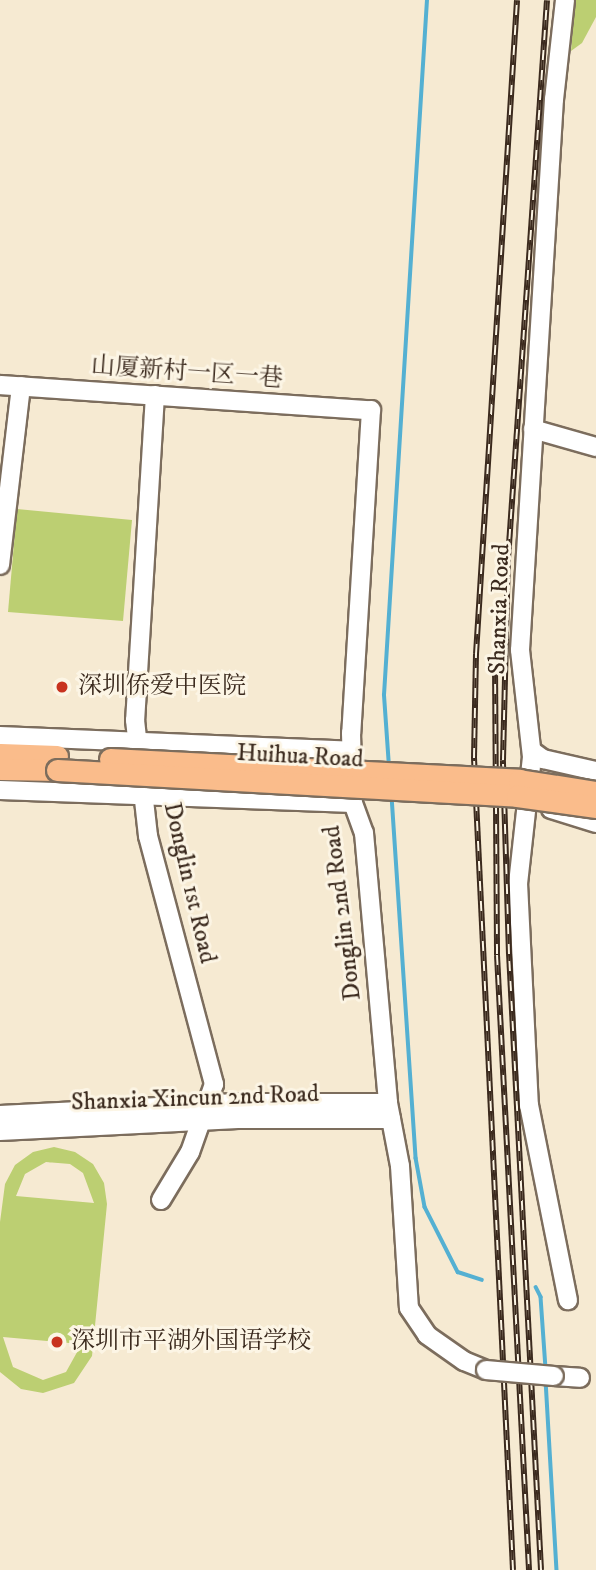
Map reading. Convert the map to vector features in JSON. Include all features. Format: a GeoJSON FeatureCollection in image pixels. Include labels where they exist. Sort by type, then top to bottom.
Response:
{"type":"FeatureCollection","features":[{"type":"Feature","properties":{"kind":"main road","name":"Huihua Road"},"geometry":{"type":"LineString","coordinates":[[0,754],[57,763],[517,796],[596,807]]}},
{"type":"Feature","properties":{"kind":"main road","name":"Huihua Road"},"geometry":{"type":"LineString","coordinates":[[0,769],[57,763],[519,780],[596,792]]}},
{"type":"Feature","properties":{"kind":"street","name":"Shanxia Road"},"geometry":{"type":"LineString","coordinates":[[565,0],[553,110],[520,650],[532,751],[519,883],[529,1105],[568,1300]]}},
{"type":"Feature","properties":{"kind":"street","name":"山厦新村一区一巷"},"geometry":{"type":"LineString","coordinates":[[0,384],[371,410]]}},
{"type":"Feature","properties":{"kind":"street"},"geometry":{"type":"LineString","coordinates":[[0,565],[21,386]]}},
{"type":"Feature","properties":{"kind":"street","name":"Donglin 1st Road"},"geometry":{"type":"LineString","coordinates":[[155,395],[135,720],[148,836],[214,1084],[190,1152],[161,1200]]}},
{"type":"Feature","properties":{"kind":"street","name":"Donglin 2nd Road"},"geometry":{"type":"LineString","coordinates":[[371,410],[352,751],[353,803],[364,833],[389,1111],[400,1166],[410,1308],[427,1335],[464,1362],[486,1370],[580,1378]]}},
{"type":"Feature","properties":{"kind":"street"},"geometry":{"type":"LineString","coordinates":[[533,429],[596,447]]}},
{"type":"Feature","properties":{"kind":"street"},"geometry":{"type":"LineString","coordinates":[[0,736],[352,751]]}},
{"type":"Feature","properties":{"kind":"street"},"geometry":{"type":"LineString","coordinates":[[532,751],[543,759],[596,771]]}},
{"type":"Feature","properties":{"kind":"street"},"geometry":{"type":"LineString","coordinates":[[0,790],[353,803]]}},
{"type":"Feature","properties":{"kind":"street"},"geometry":{"type":"LineString","coordinates":[[528,802],[596,822]]}},
{"type":"Feature","properties":{"kind":"street","name":"Shanxia Xincun 2nd Road"},"geometry":{"type":"LineString","coordinates":[[0,1115],[389,1111]]}},
{"type":"Feature","properties":{"kind":"street","name":"Shanxia Xincun 2nd Road"},"geometry":{"type":"LineString","coordinates":[[0,1131],[204,1112]]}},
{"type":"Feature","properties":{"kind":"green space"},"geometry":{"type":"Polygon","coordinates":[[[575,0],[596,0],[596,17],[582,43],[571,51],[575,0]]]}},
{"type":"Feature","properties":{"kind":"green space"},"geometry":{"type":"Polygon","coordinates":[[[17,509],[132,520],[123,621],[8,612],[17,509]]]}},
{"type":"Feature","properties":{"kind":"green space"},"geometry":{"type":"Polygon","coordinates":[[[54,1147],[75,1152],[93,1164],[104,1183],[107,1204],[92,1356],[74,1383],[43,1393],[21,1389],[0,1372],[0,1222],[5,1184],[15,1165],[33,1152],[54,1147]],[[46,1162],[25,1174],[16,1196],[94,1203],[83,1173],[70,1164],[46,1162]],[[3,1337],[13,1367],[43,1380],[66,1372],[81,1345],[80,1344],[3,1337]]]}},
{"type":"Feature","properties":{"kind":"waterway"},"geometry":{"type":"LineString","coordinates":[[389,767],[384,695],[427,0]]}},
{"type":"Feature","properties":{"kind":"waterway"},"geometry":{"type":"LineString","coordinates":[[392,796],[416,1158],[425,1207],[458,1272],[482,1280]]}},
{"type":"Feature","properties":{"kind":"waterway"},"geometry":{"type":"LineString","coordinates":[[536,1287],[541,1297],[546,1369]]}},
{"type":"Feature","properties":{"kind":"waterway"},"geometry":{"type":"LineString","coordinates":[[546,1380],[557,1570]]}},
{"type":"Feature","properties":{"kind":"railway"},"geometry":{"type":"LineString","coordinates":[[513,1570],[474,758],[476,654],[517,0]]}},
{"type":"Feature","properties":{"kind":"railway"},"geometry":{"type":"LineString","coordinates":[[541,1570],[509,954],[503,760],[508,559],[547,0]]}},
{"type":"Feature","properties":{"kind":"railway"},"geometry":{"type":"LineString","coordinates":[[495,664],[497,955],[529,1570]]}},
{"type":"Feature","properties":{"kind":"place","name":"深圳侨爱中医院"},"geometry":{"type":"Point","coordinates":[62,687]}},
{"type":"Feature","properties":{"kind":"place","name":"深圳市平湖外国语学校"},"geometry":{"type":"Point","coordinates":[57,1342]}}]}
